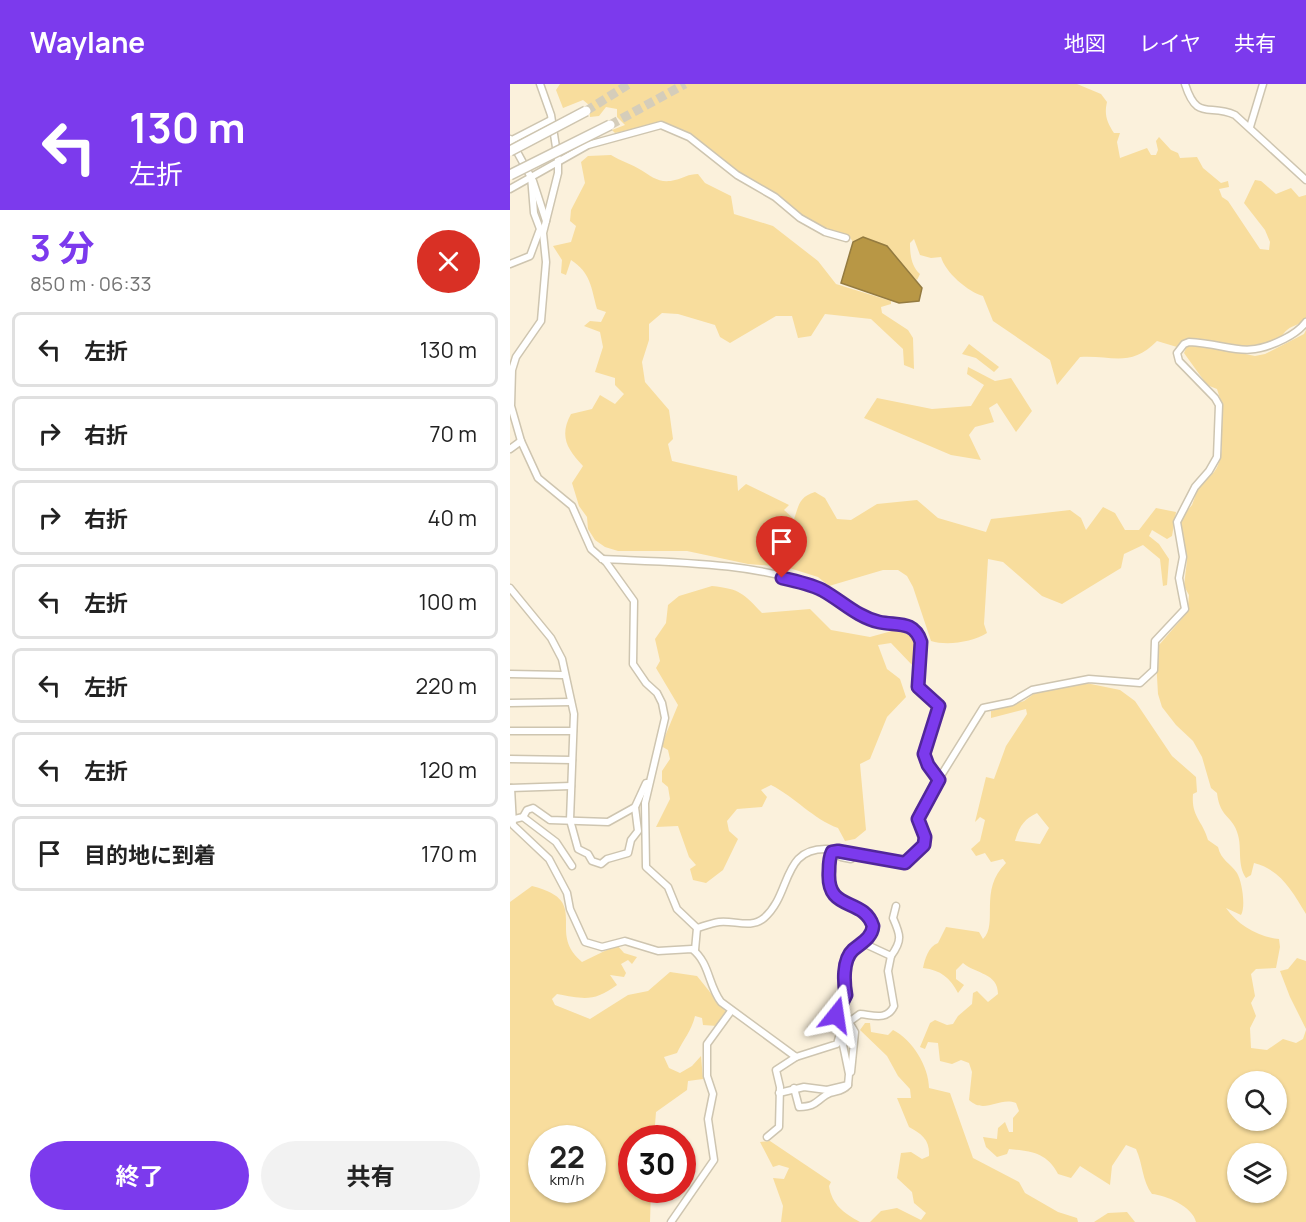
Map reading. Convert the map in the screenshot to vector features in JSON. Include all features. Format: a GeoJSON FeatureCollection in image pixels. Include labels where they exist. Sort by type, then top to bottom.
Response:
{"type":"FeatureCollection","features":[{"type":"Feature","properties":{"kind":"highway"},"geometry":{"type":"LineString","coordinates":[[510,151],[586,111]]}},
{"type":"Feature","properties":{"kind":"highway"},"geometry":{"type":"LineString","coordinates":[[510,177],[609,125]]}},
{"type":"Feature","properties":{"kind":"street"},"geometry":{"type":"LineString","coordinates":[[540,84],[552,120],[558,160],[543,232],[545,283],[541,321],[529,342],[519,350],[512,370],[511,406],[521,441],[538,478],[572,506],[591,549],[606,562],[634,600],[633,664],[657,693],[664,710],[664,729],[644,810],[646,867],[668,887],[677,909],[697,928]]}},
{"type":"Feature","properties":{"kind":"street"},"geometry":{"type":"LineString","coordinates":[[1185,84],[1191,101],[1197,107],[1206,112],[1228,112],[1250,127],[1306,180]]}},
{"type":"Feature","properties":{"kind":"street"},"geometry":{"type":"LineString","coordinates":[[1250,127],[1263,84]]}},
{"type":"Feature","properties":{"kind":"street"},"geometry":{"type":"LineString","coordinates":[[546,222],[531,176],[510,140],[552,120]]}},
{"type":"Feature","properties":{"kind":"street"},"geometry":{"type":"LineString","coordinates":[[510,189],[558,160],[603,139],[661,125],[689,137],[737,175],[775,197],[800,218],[825,232],[846,238]]}},
{"type":"Feature","properties":{"kind":"street"},"geometry":{"type":"LineString","coordinates":[[510,264],[530,256],[540,229],[534,213],[531,176]]}},
{"type":"Feature","properties":{"kind":"street"},"geometry":{"type":"LineString","coordinates":[[832,852],[905,863],[924,845],[925,837],[918,819],[983,708],[1012,702],[1032,690],[1089,679],[1134,685],[1149,677],[1155,663],[1155,642],[1185,609],[1179,578],[1183,557],[1176,522],[1195,487],[1209,471],[1217,457],[1219,441],[1219,405],[1179,361],[1177,353],[1184,344],[1189,342],[1247,351],[1264,349],[1297,332],[1306,321]]}},
{"type":"Feature","properties":{"kind":"street"},"geometry":{"type":"LineString","coordinates":[[510,449],[521,441]]}},
{"type":"Feature","properties":{"kind":"street"},"geometry":{"type":"LineString","coordinates":[[602,559],[697,564],[771,575],[817,587],[860,616],[910,626],[919,635],[921,642],[918,687],[939,706],[924,754],[928,765],[939,780]]}},
{"type":"Feature","properties":{"kind":"street"},"geometry":{"type":"LineString","coordinates":[[510,588],[551,638],[562,660],[563,675],[571,702],[573,731],[570,820],[578,849],[588,854],[592,861],[601,864],[607,859],[628,853],[631,840],[638,831],[635,807],[646,783],[649,783]]}},
{"type":"Feature","properties":{"kind":"street"},"geometry":{"type":"LineString","coordinates":[[510,674],[563,675]]}},
{"type":"Feature","properties":{"kind":"street"},"geometry":{"type":"LineString","coordinates":[[510,703],[571,702]]}},
{"type":"Feature","properties":{"kind":"street"},"geometry":{"type":"LineString","coordinates":[[510,731],[573,731]]}},
{"type":"Feature","properties":{"kind":"street"},"geometry":{"type":"LineString","coordinates":[[510,759],[572,760]]}},
{"type":"Feature","properties":{"kind":"street"},"geometry":{"type":"LineString","coordinates":[[571,786],[511,788],[511,821],[520,834],[549,859],[561,880],[570,909],[588,945],[602,947],[625,941],[658,951],[695,950]]}},
{"type":"Feature","properties":{"kind":"street"},"geometry":{"type":"LineString","coordinates":[[511,821],[523,817],[527,810],[533,808],[550,820],[608,822],[635,807]]}},
{"type":"Feature","properties":{"kind":"street"},"geometry":{"type":"LineString","coordinates":[[523,817],[556,842],[572,866]]}},
{"type":"Feature","properties":{"kind":"street"},"geometry":{"type":"LineString","coordinates":[[697,928],[721,922],[757,922],[770,912],[785,888],[787,875],[799,857],[822,849],[851,860]]}},
{"type":"Feature","properties":{"kind":"street"},"geometry":{"type":"LineString","coordinates":[[767,1137],[779,1127],[776,1070],[796,1057],[832,1047],[839,1039],[841,1030],[831,1013],[843,989],[849,955],[863,943],[873,929],[869,916],[835,897],[828,886],[832,852]]}},
{"type":"Feature","properties":{"kind":"street"},"geometry":{"type":"LineString","coordinates":[[843,989],[846,995],[836,1015],[841,1023],[849,1022],[860,1014],[883,1017],[892,1011],[894,1006],[888,971],[891,956],[900,940],[901,933],[893,918],[896,906]]}},
{"type":"Feature","properties":{"kind":"street"},"geometry":{"type":"LineString","coordinates":[[697,928],[695,950],[710,974],[714,993],[731,1011],[796,1057]]}},
{"type":"Feature","properties":{"kind":"street"},"geometry":{"type":"LineString","coordinates":[[863,943],[891,956]]}},
{"type":"Feature","properties":{"kind":"street"},"geometry":{"type":"LineString","coordinates":[[671,1222],[714,1160],[708,1119],[713,1094],[707,1076],[708,1044],[731,1011]]}},
{"type":"Feature","properties":{"kind":"street"},"geometry":{"type":"LineString","coordinates":[[794,1088],[799,1107],[811,1106],[828,1094],[844,1090],[848,1085],[855,1032],[849,1022]]}},
{"type":"Feature","properties":{"kind":"street"},"geometry":{"type":"LineString","coordinates":[[839,1039],[842,1040],[849,1074]]}},
{"type":"Feature","properties":{"kind":"street"},"geometry":{"type":"LineString","coordinates":[[779,1093],[794,1088],[827,1090],[848,1085]]}},
{"type":"Feature","properties":{"kind":"shaded area"},"geometry":{"type":"Polygon","coordinates":[[[560,84],[1077,84],[1101,94],[1107,102],[1108,122],[1114,133],[1120,133],[1117,142],[1120,158],[1147,148],[1151,155],[1156,155],[1158,150],[1156,141],[1159,137],[1171,150],[1178,153],[1180,158],[1197,157],[1203,168],[1221,183],[1228,181],[1229,187],[1219,189],[1222,197],[1228,201],[1260,249],[1269,250],[1270,242],[1265,230],[1244,203],[1255,180],[1261,181],[1276,194],[1291,188],[1299,197],[1306,195],[1306,318],[1271,344],[1260,347],[1236,346],[1189,338],[1177,347],[1157,341],[1138,355],[1130,357],[1080,357],[1057,385],[1050,360],[993,321],[983,296],[958,281],[947,269],[941,257],[931,258],[920,255],[914,239],[910,243],[910,251],[913,264],[920,274],[917,280],[863,237],[853,242],[849,236],[826,229],[781,205],[679,128],[657,124],[615,133],[612,130],[625,125],[617,117],[617,109],[606,107],[599,116],[590,117],[589,105],[583,100],[563,108],[556,90],[560,84]]]}},
{"type":"Feature","properties":{"kind":"shaded area"},"geometry":{"type":"Polygon","coordinates":[[[611,155],[661,180],[670,181],[698,174],[705,183],[731,196],[734,214],[773,226],[818,261],[836,284],[891,301],[891,304],[881,307],[882,313],[908,330],[913,338],[914,369],[904,365],[903,349],[871,319],[825,314],[811,336],[798,338],[792,316],[776,316],[730,343],[720,337],[715,325],[678,314],[662,313],[649,324],[649,340],[642,362],[645,382],[669,410],[673,439],[668,444],[672,461],[737,476],[738,491],[746,484],[789,505],[784,510],[794,519],[803,499],[815,492],[825,498],[837,519],[851,520],[877,504],[917,500],[938,518],[986,532],[991,519],[1070,510],[1081,518],[1086,530],[1103,507],[1115,513],[1125,530],[1139,530],[1156,508],[1176,512],[1172,536],[1167,539],[1152,530],[1149,536],[1159,544],[1169,559],[1167,585],[1163,586],[1160,559],[1143,545],[1124,554],[1121,568],[1062,604],[1042,596],[1003,562],[988,559],[984,624],[987,633],[967,641],[945,643],[931,641],[913,587],[907,576],[898,570],[883,570],[829,586],[818,577],[786,567],[748,564],[687,551],[618,551],[605,547],[595,540],[588,529],[587,517],[579,506],[572,483],[583,466],[566,442],[567,422],[571,414],[592,409],[600,395],[615,404],[624,394],[615,385],[615,378],[595,372],[603,347],[600,332],[584,326],[590,321],[601,322],[606,312],[597,309],[589,281],[578,265],[571,260],[566,275],[561,273],[562,260],[553,246],[571,242],[576,226],[570,221],[571,210],[585,183],[581,162],[588,156],[611,155]]]}},
{"type":"Feature","properties":{"kind":"shaded area"},"geometry":{"type":"Polygon","coordinates":[[[863,237],[887,246],[922,288],[919,301],[899,303],[841,283],[853,242],[863,237]]]}},
{"type":"Feature","properties":{"kind":"shaded area"},"geometry":{"type":"Polygon","coordinates":[[[1306,330],[1306,914],[1285,882],[1272,871],[1254,863],[1251,875],[1246,878],[1243,873],[1236,829],[1221,808],[1217,793],[1211,788],[1202,757],[1193,741],[1162,707],[1158,694],[1156,659],[1159,645],[1185,615],[1188,606],[1189,595],[1184,586],[1187,560],[1180,536],[1181,518],[1192,505],[1200,483],[1208,478],[1217,467],[1221,454],[1222,410],[1217,389],[1207,385],[1184,353],[1187,346],[1196,344],[1255,356],[1265,354],[1304,334],[1306,330]]]}},
{"type":"Feature","properties":{"kind":"shaded area"},"geometry":{"type":"Polygon","coordinates":[[[969,344],[999,367],[994,372],[976,358],[962,354],[969,344]]]}},
{"type":"Feature","properties":{"kind":"shaded area"},"geometry":{"type":"Polygon","coordinates":[[[968,367],[995,381],[1011,378],[1032,411],[1016,432],[997,403],[989,408],[994,422],[975,427],[969,435],[981,460],[951,455],[864,418],[877,398],[932,409],[971,406],[984,385],[967,374],[968,367]]]}},
{"type":"Feature","properties":{"kind":"shaded area"},"geometry":{"type":"Polygon","coordinates":[[[712,586],[740,593],[762,613],[810,609],[831,630],[870,637],[899,629],[911,637],[917,646],[913,666],[891,643],[878,645],[887,669],[900,679],[906,697],[887,717],[870,759],[860,764],[866,830],[855,839],[845,841],[838,828],[820,819],[771,785],[761,790],[767,797],[762,807],[737,809],[727,821],[729,831],[738,839],[723,870],[706,883],[693,880],[690,869],[696,865],[689,857],[678,826],[656,827],[670,799],[668,787],[662,782],[662,771],[670,759],[668,750],[661,746],[678,705],[656,668],[660,661],[655,639],[666,623],[668,605],[679,596],[712,586]]]}},
{"type":"Feature","properties":{"kind":"shaded area"},"geometry":{"type":"Polygon","coordinates":[[[1086,683],[1120,690],[1135,701],[1172,756],[1196,777],[1197,792],[1193,794],[1193,802],[1196,814],[1208,840],[1218,847],[1223,858],[1237,873],[1243,894],[1241,915],[1226,908],[1236,920],[1249,929],[1264,936],[1279,939],[1280,947],[1276,968],[1256,969],[1251,974],[1255,996],[1251,1003],[1256,1016],[1250,1028],[1251,1048],[1267,1050],[1283,1039],[1296,1043],[1303,1039],[1306,1030],[1306,1222],[1196,1222],[1190,1211],[1178,1203],[1152,1194],[1146,1184],[1136,1149],[1126,1145],[1112,1166],[1110,1185],[1080,1166],[1071,1178],[1058,1174],[1049,1161],[1031,1152],[1009,1149],[1007,1154],[997,1157],[986,1147],[983,1137],[997,1139],[998,1128],[1005,1122],[1009,1132],[1013,1132],[1013,1118],[1019,1111],[1016,1103],[1010,1101],[986,1106],[975,1104],[969,1100],[972,1072],[969,1063],[961,1060],[952,1064],[940,1061],[938,1043],[928,1042],[925,1049],[920,1047],[930,1023],[935,1020],[947,1025],[953,1024],[958,1016],[972,1004],[973,993],[977,991],[988,1002],[998,994],[997,987],[990,978],[963,963],[956,970],[956,979],[964,985],[958,993],[944,976],[923,968],[928,954],[938,943],[946,927],[979,932],[983,939],[987,933],[993,884],[1006,863],[1003,859],[991,862],[985,853],[976,856],[971,849],[980,841],[985,820],[980,817],[975,822],[986,777],[994,779],[1006,746],[1027,714],[1026,709],[991,718],[991,711],[1024,701],[1035,693],[1086,683]],[[1037,813],[1023,824],[1015,841],[1040,844],[1049,828],[1037,813]]]}},
{"type":"Feature","properties":{"kind":"shaded area"},"geometry":{"type":"Polygon","coordinates":[[[532,886],[550,892],[560,900],[565,909],[567,940],[572,951],[582,962],[617,945],[624,953],[637,957],[632,964],[628,960],[621,964],[626,973],[624,977],[610,975],[617,985],[609,990],[588,998],[557,994],[552,999],[555,1005],[590,1019],[628,995],[648,991],[670,972],[697,976],[726,1012],[717,1026],[703,1025],[702,1018],[695,1016],[677,1053],[664,1057],[669,1068],[680,1073],[692,1066],[701,1056],[703,1079],[688,1081],[687,1090],[656,1112],[655,1125],[618,1125],[618,1203],[651,1203],[650,1222],[510,1222],[510,902],[532,886]]]}},
{"type":"Feature","properties":{"kind":"shaded area"},"geometry":{"type":"Polygon","coordinates":[[[1297,958],[1306,961],[1306,1029],[1280,971],[1288,969],[1297,958]]]}},
{"type":"Feature","properties":{"kind":"shaded area"},"geometry":{"type":"Polygon","coordinates":[[[865,1023],[870,1023],[871,1032],[888,1035],[893,1030],[900,1034],[913,1047],[923,1063],[929,1088],[950,1093],[973,1158],[1019,1182],[1025,1193],[1058,1212],[1077,1218],[1078,1222],[870,1222],[881,1211],[897,1208],[921,1220],[926,1213],[914,1203],[912,1192],[897,1178],[901,1153],[911,1152],[922,1159],[929,1156],[929,1150],[924,1138],[909,1127],[897,1098],[911,1098],[910,1089],[898,1076],[887,1056],[860,1030],[865,1023]]]}},
{"type":"Feature","properties":{"kind":"shaded area"},"geometry":{"type":"Polygon","coordinates":[[[770,1141],[831,1182],[829,1186],[836,1203],[844,1212],[860,1222],[781,1222],[783,1206],[773,1178],[784,1179],[789,1168],[779,1165],[773,1167],[760,1142],[770,1141]]]}},
{"type":"Feature","properties":{"kind":"shaded area"},"geometry":{"type":"Polygon","coordinates":[[[1127,1212],[1135,1222],[1094,1222],[1108,1213],[1127,1212]]]}},
{"type":"Feature","properties":{"kind":"tunnel"},"geometry":{"type":"LineString","coordinates":[[586,111],[629,84]]}},
{"type":"Feature","properties":{"kind":"tunnel"},"geometry":{"type":"LineString","coordinates":[[610,125],[685,84]]}},
{"type":"Feature","properties":{"kind":"route"},"geometry":{"type":"LineString","coordinates":[[782,578],[817,587],[860,616],[910,626],[919,635],[922,648],[917,678],[918,687],[939,706],[924,754],[925,760],[939,780],[919,811],[918,819],[925,837],[924,845],[905,863],[838,851],[832,852],[830,857],[828,886],[831,891],[842,902],[857,907],[869,916],[873,926],[870,935],[849,955],[843,989],[846,995],[836,1015]]}}]}
